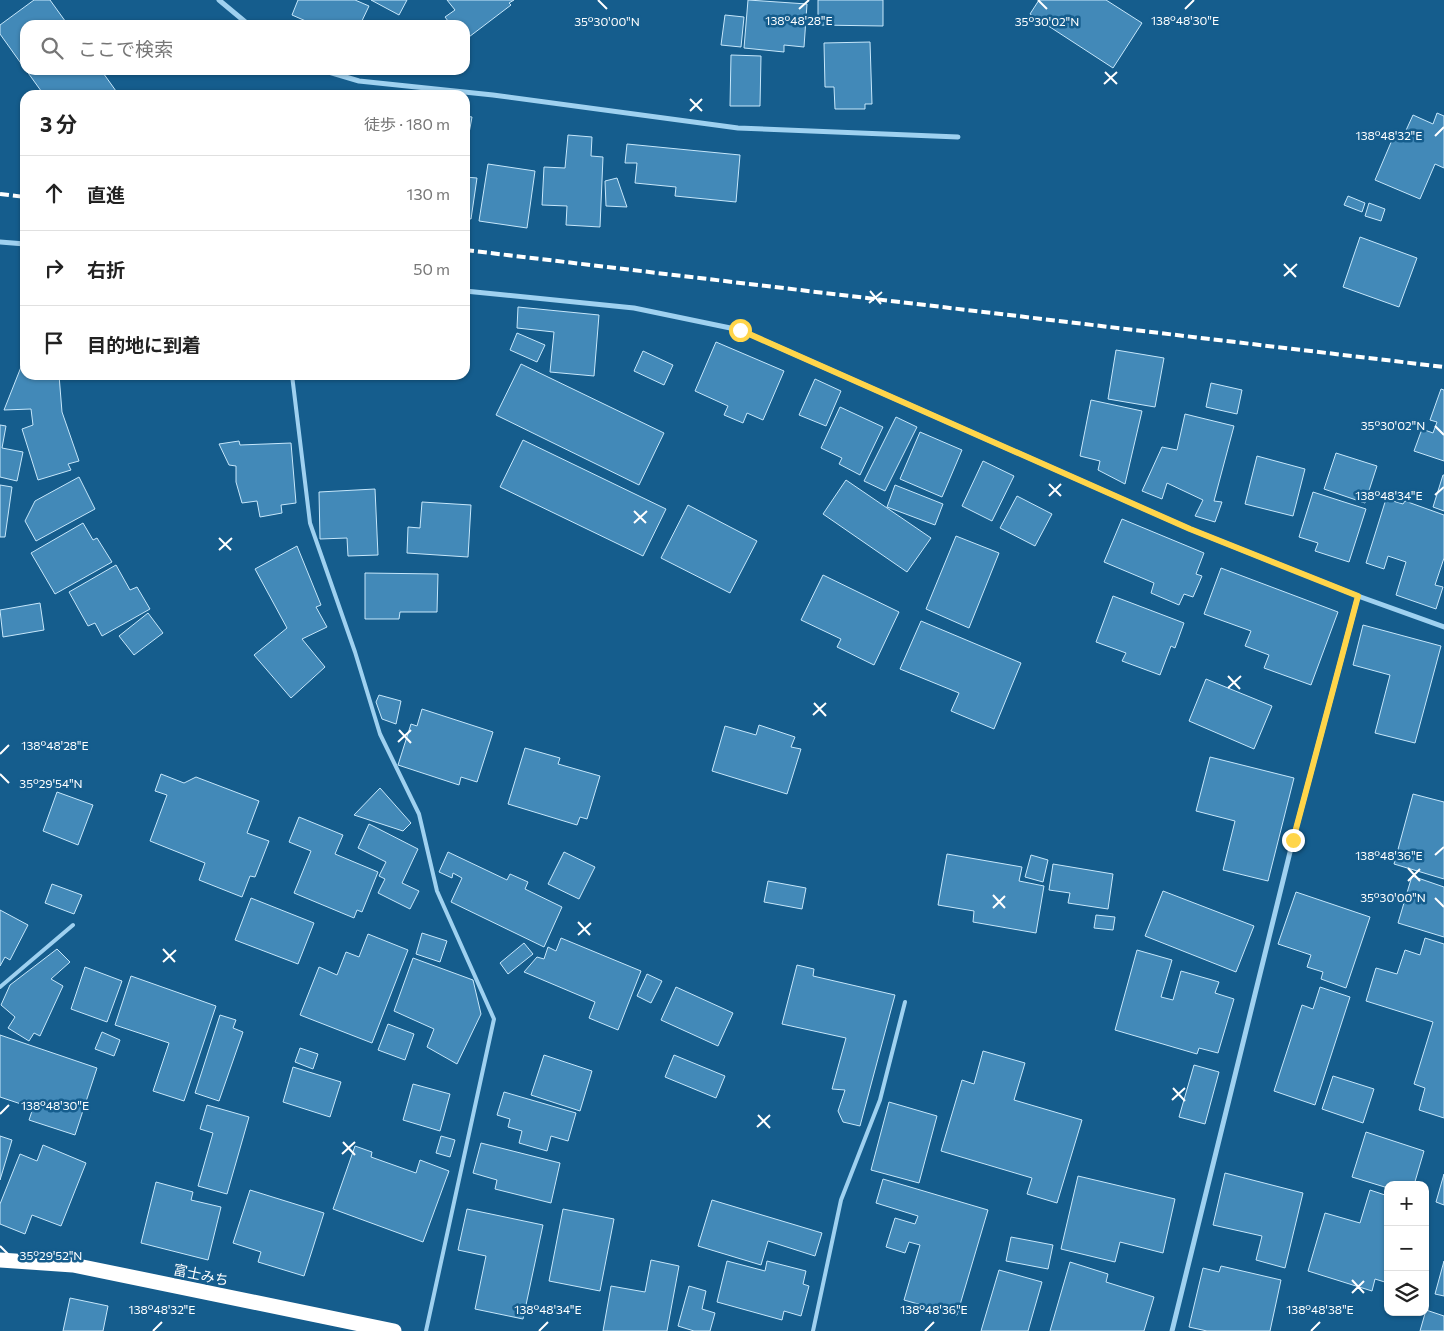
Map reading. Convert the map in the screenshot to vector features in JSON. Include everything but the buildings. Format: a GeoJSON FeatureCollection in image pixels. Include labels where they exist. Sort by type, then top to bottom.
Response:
{"type":"FeatureCollection","features":[{"type":"Feature","properties":{"kind":"highway","name":"富士みち"},"geometry":{"type":"LineString","coordinates":[[0,1260],[73,1265],[394,1331]]}},
{"type":"Feature","properties":{"kind":"street"},"geometry":{"type":"LineString","coordinates":[[219,0],[243,20]]}},
{"type":"Feature","properties":{"kind":"street"},"geometry":{"type":"LineString","coordinates":[[339,75],[359,81],[445,90]]}},
{"type":"Feature","properties":{"kind":"street"},"geometry":{"type":"LineString","coordinates":[[470,93],[738,128],[958,137]]}},
{"type":"Feature","properties":{"kind":"street"},"geometry":{"type":"LineString","coordinates":[[0,242],[20,244]]}},
{"type":"Feature","properties":{"kind":"street"},"geometry":{"type":"LineString","coordinates":[[470,292],[634,308],[740,330],[1190,529],[1358,596],[1444,627]]}},
{"type":"Feature","properties":{"kind":"street"},"geometry":{"type":"LineString","coordinates":[[1172,1331],[1293,840],[1358,596]]}},
{"type":"Feature","properties":{"kind":"lane"},"geometry":{"type":"LineString","coordinates":[[293,380],[310,523],[355,652],[380,734],[419,814],[437,891],[494,1019],[426,1331]]}},
{"type":"Feature","properties":{"kind":"lane"},"geometry":{"type":"LineString","coordinates":[[0,987],[73,926]]}},
{"type":"Feature","properties":{"kind":"lane"},"geometry":{"type":"LineString","coordinates":[[813,1331],[841,1200],[880,1100],[905,1002]]}},
{"type":"Feature","properties":{"kind":"railway"},"geometry":{"type":"LineString","coordinates":[[0,194],[20,196]]}},
{"type":"Feature","properties":{"kind":"railway"},"geometry":{"type":"LineString","coordinates":[[470,251],[1444,367]]}},
{"type":"Feature","properties":{"kind":"route"},"geometry":{"type":"LineString","coordinates":[[740,330],[1190,529],[1358,596],[1293,840]]}}]}
